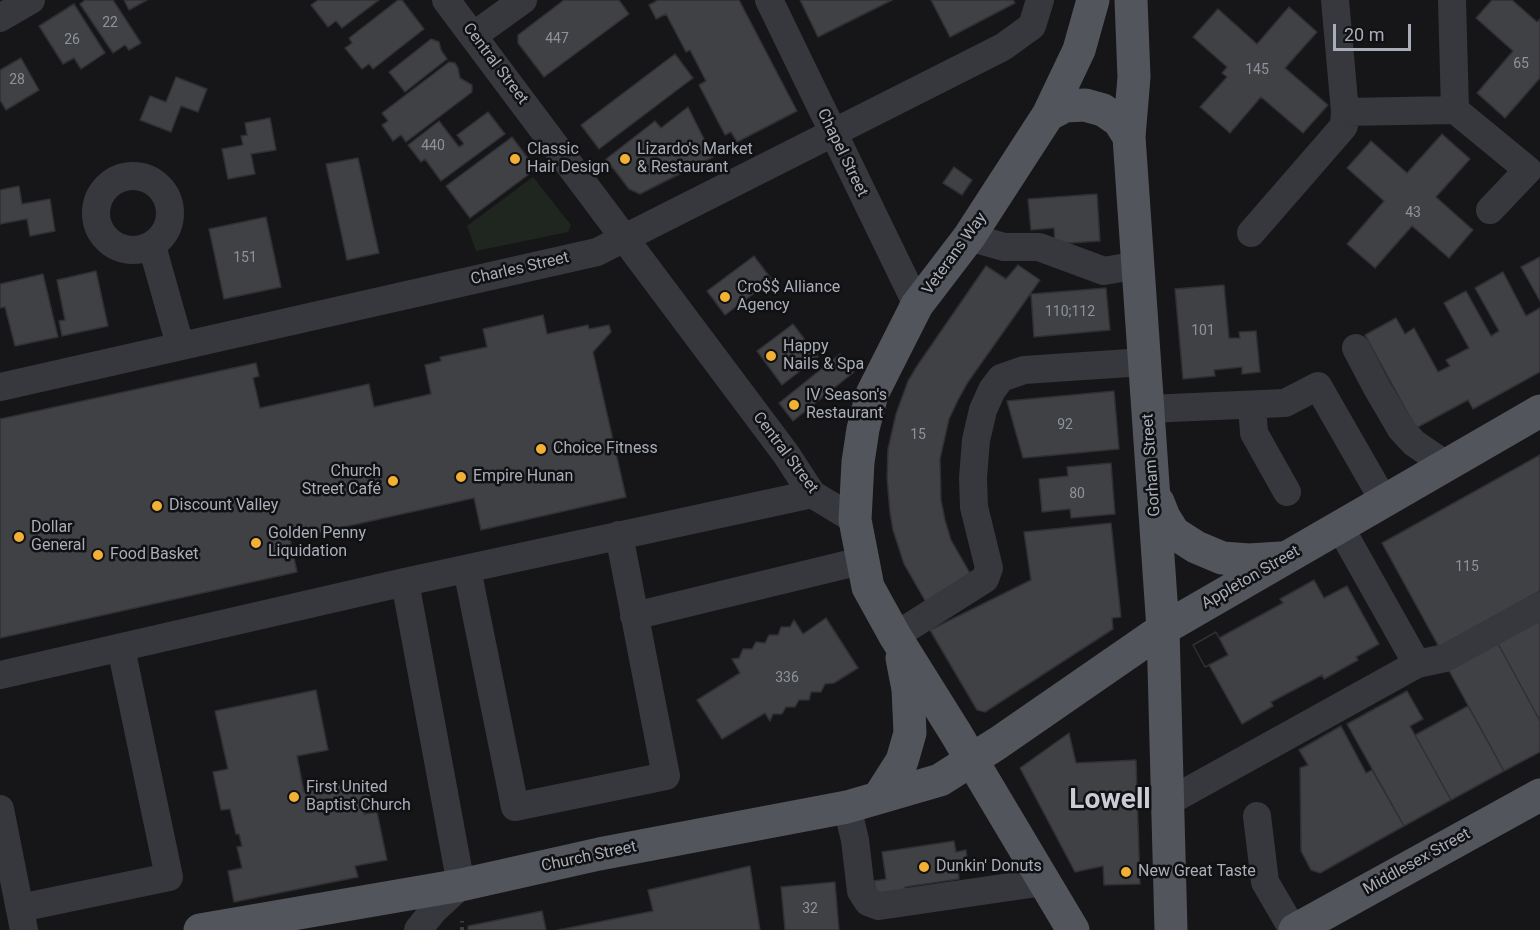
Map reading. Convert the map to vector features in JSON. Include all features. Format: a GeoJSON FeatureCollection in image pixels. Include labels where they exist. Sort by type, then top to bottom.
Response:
{"type":"FeatureCollection","features":[{"type":"Feature","properties":{"kind":"main road","name":"Veterans Way"},"geometry":{"type":"LineString","coordinates":[[855,520],[858,462],[872,394],[917,305],[969,237],[1048,115],[1079,50],[1093,0]]}},
{"type":"Feature","properties":{"kind":"main road","name":"Gorham Street"},"geometry":{"type":"LineString","coordinates":[[1131,0],[1134,77],[1130,137],[1163,629],[1171,930]]}},
{"type":"Feature","properties":{"kind":"main road"},"geometry":{"type":"LineString","coordinates":[[1048,115],[1065,106],[1094,107],[1119,121],[1130,137]]}},
{"type":"Feature","properties":{"kind":"main road","name":"Appleton Street"},"geometry":{"type":"LineString","coordinates":[[971,761],[1163,629],[1540,411]]}},
{"type":"Feature","properties":{"kind":"main road"},"geometry":{"type":"LineString","coordinates":[[1155,495],[1174,533],[1196,547],[1222,558],[1249,560],[1286,558]]}},
{"type":"Feature","properties":{"kind":"main road"},"geometry":{"type":"LineString","coordinates":[[855,520],[861,561],[868,587],[897,640],[1073,930]]}},
{"type":"Feature","properties":{"kind":"main road"},"geometry":{"type":"LineString","coordinates":[[879,797],[902,761],[910,733],[908,689],[897,640]]}},
{"type":"Feature","properties":{"kind":"main road","name":"Church Street"},"geometry":{"type":"LineString","coordinates":[[200,930],[461,885],[599,854],[847,807],[940,780],[971,761]]}},
{"type":"Feature","properties":{"kind":"main road","name":"Middlesex Street"},"geometry":{"type":"LineString","coordinates":[[1294,930],[1539,798]]}},
{"type":"Feature","properties":{"kind":"street"},"geometry":{"type":"LineString","coordinates":[[0,18],[31,0]]}},
{"type":"Feature","properties":{"kind":"street","name":"Central Street"},"geometry":{"type":"LineString","coordinates":[[446,0],[786,454],[812,494],[855,520]]}},
{"type":"Feature","properties":{"kind":"street"},"geometry":{"type":"LineString","coordinates":[[473,36],[523,0]]}},
{"type":"Feature","properties":{"kind":"street","name":"Chapel Street"},"geometry":{"type":"LineString","coordinates":[[769,0],[917,305]]}},
{"type":"Feature","properties":{"kind":"street","name":"Charles Street"},"geometry":{"type":"LineString","coordinates":[[0,387],[597,252],[1003,47],[1032,26],[1040,0]]}},
{"type":"Feature","properties":{"kind":"street"},"geometry":{"type":"LineString","coordinates":[[1251,233],[1344,126],[1345,112],[1335,0]]}},
{"type":"Feature","properties":{"kind":"street"},"geometry":{"type":"LineString","coordinates":[[1452,0],[1455,110]]}},
{"type":"Feature","properties":{"kind":"street"},"geometry":{"type":"LineString","coordinates":[[1345,112],[1455,110],[1534,164],[1491,210]]}},
{"type":"Feature","properties":{"kind":"street"},"geometry":{"type":"LineString","coordinates":[[969,237],[1004,247],[1039,247],[1104,271],[1138,265]]}},
{"type":"Feature","properties":{"kind":"street"},"geometry":{"type":"LineString","coordinates":[[152,246],[180,345]]}},
{"type":"Feature","properties":{"kind":"street"},"geometry":{"type":"LineString","coordinates":[[1356,348],[1401,429],[1414,443],[1446,465]]}},
{"type":"Feature","properties":{"kind":"street"},"geometry":{"type":"LineString","coordinates":[[897,640],[985,579],[989,568],[975,507],[973,478],[976,440],[983,410],[992,390],[1002,378],[1024,370],[1144,362]]}},
{"type":"Feature","properties":{"kind":"street"},"geometry":{"type":"LineString","coordinates":[[1148,409],[1285,403],[1318,386],[1384,501]]}},
{"type":"Feature","properties":{"kind":"street"},"geometry":{"type":"LineString","coordinates":[[1252,405],[1254,433],[1287,492]]}},
{"type":"Feature","properties":{"kind":"street"},"geometry":{"type":"LineString","coordinates":[[0,675],[405,582],[812,494]]}},
{"type":"Feature","properties":{"kind":"street"},"geometry":{"type":"LineString","coordinates":[[1340,527],[1417,664]]}},
{"type":"Feature","properties":{"kind":"street"},"geometry":{"type":"LineString","coordinates":[[467,569],[514,807],[666,776],[619,535]]}},
{"type":"Feature","properties":{"kind":"street"},"geometry":{"type":"LineString","coordinates":[[634,616],[861,561]]}},
{"type":"Feature","properties":{"kind":"street"},"geometry":{"type":"LineString","coordinates":[[405,582],[461,885],[433,911],[418,930]]}},
{"type":"Feature","properties":{"kind":"street"},"geometry":{"type":"LineString","coordinates":[[1168,801],[1417,664],[1445,658],[1540,606]]}},
{"type":"Feature","properties":{"kind":"street"},"geometry":{"type":"LineString","coordinates":[[0,809],[22,919],[170,877],[121,648]]}},
{"type":"Feature","properties":{"kind":"street"},"geometry":{"type":"LineString","coordinates":[[847,807],[855,840],[861,891],[880,918],[1044,882]]}},
{"type":"Feature","properties":{"kind":"street"},"geometry":{"type":"LineString","coordinates":[[1257,816],[1265,882],[1294,930]]}},
{"type":"Feature","properties":{"kind":"path"},"geometry":{"type":"LineString","coordinates":[[462,921],[462,930]]}},
{"type":"Feature","properties":{"kind":"shaded area"},"geometry":{"type":"Polygon","coordinates":[[[533,177],[571,225],[568,232],[476,251],[467,226],[533,177]]]}},
{"type":"Feature","properties":{"kind":"building"},"geometry":{"type":"Polygon","coordinates":[[[85,0],[113,0],[141,43],[129,50],[125,45],[113,53],[80,4],[85,0]]]}},
{"type":"Feature","properties":{"kind":"building"},"geometry":{"type":"Polygon","coordinates":[[[124,0],[147,0],[129,10],[124,0]]]}},
{"type":"Feature","properties":{"kind":"building"},"geometry":{"type":"Polygon","coordinates":[[[318,0],[379,0],[342,28],[336,21],[328,27],[311,5],[318,0]]]}},
{"type":"Feature","properties":{"kind":"building"},"geometry":{"type":"Polygon","coordinates":[[[398,0],[402,0],[424,29],[373,69],[369,64],[362,69],[345,48],[352,43],[349,38],[398,0]]]}},
{"type":"Feature","properties":{"kind":"building"},"geometry":{"type":"Polygon","coordinates":[[[564,0],[619,0],[629,14],[544,77],[518,43],[518,35],[564,0]]]}},
{"type":"Feature","properties":{"kind":"building"},"geometry":{"type":"Polygon","coordinates":[[[658,0],[739,0],[797,111],[737,142],[731,132],[725,135],[699,85],[706,81],[690,50],[686,52],[666,14],[656,19],[649,5],[658,0]]]}},
{"type":"Feature","properties":{"kind":"building"},"geometry":{"type":"Polygon","coordinates":[[[800,0],[892,0],[818,37],[800,0]]]}},
{"type":"Feature","properties":{"kind":"building"},"geometry":{"type":"Polygon","coordinates":[[[931,0],[1013,0],[1015,3],[950,37],[931,0]]]}},
{"type":"Feature","properties":{"kind":"building"},"geometry":{"type":"Polygon","coordinates":[[[1492,0],[1512,0],[1537,22],[1540,19],[1540,78],[1505,118],[1477,93],[1513,51],[1476,18],[1492,0]]]}},
{"type":"Feature","properties":{"kind":"building"},"geometry":{"type":"Polygon","coordinates":[[[74,4],[105,53],[81,69],[74,58],[63,64],[39,26],[74,4]]]}},
{"type":"Feature","properties":{"kind":"building"},"geometry":{"type":"Polygon","coordinates":[[[1289,7],[1317,32],[1285,68],[1328,105],[1303,133],[1261,97],[1230,133],[1200,107],[1227,77],[1222,73],[1227,67],[1193,37],[1218,9],[1257,44],[1289,7]]]}},
{"type":"Feature","properties":{"kind":"building"},"geometry":{"type":"Polygon","coordinates":[[[431,39],[439,42],[447,59],[405,92],[389,72],[431,39]]]}},
{"type":"Feature","properties":{"kind":"building"},"geometry":{"type":"Polygon","coordinates":[[[675,54],[693,78],[599,149],[581,125],[675,54]]]}},
{"type":"Feature","properties":{"kind":"building"},"geometry":{"type":"Polygon","coordinates":[[[21,58],[39,90],[6,110],[0,100],[0,70],[21,58]]]}},
{"type":"Feature","properties":{"kind":"building"},"geometry":{"type":"Polygon","coordinates":[[[449,62],[455,63],[460,78],[472,85],[472,92],[406,142],[401,135],[393,141],[382,125],[388,121],[382,113],[449,62]]]}},
{"type":"Feature","properties":{"kind":"building"},"geometry":{"type":"Polygon","coordinates":[[[176,77],[207,89],[198,112],[181,106],[171,132],[140,120],[150,96],[166,102],[176,77]]]}},
{"type":"Feature","properties":{"kind":"building"},"geometry":{"type":"Polygon","coordinates":[[[688,107],[713,157],[640,194],[629,189],[606,159],[655,121],[661,128],[688,107]]]}},
{"type":"Feature","properties":{"kind":"building"},"geometry":{"type":"Polygon","coordinates":[[[488,112],[505,134],[441,181],[425,159],[421,162],[408,145],[439,121],[459,147],[464,144],[457,135],[488,112]]]}},
{"type":"Feature","properties":{"kind":"building"},"geometry":{"type":"Polygon","coordinates":[[[270,118],[276,150],[251,154],[255,174],[228,179],[222,149],[243,145],[241,136],[247,135],[245,123],[270,118]]]}},
{"type":"Feature","properties":{"kind":"building"},"geometry":{"type":"Polygon","coordinates":[[[1442,134],[1470,159],[1436,197],[1473,230],[1449,258],[1412,226],[1375,268],[1347,244],[1384,201],[1347,168],[1371,141],[1407,173],[1442,134]]]}},
{"type":"Feature","properties":{"kind":"building"},"geometry":{"type":"Polygon","coordinates":[[[512,137],[536,169],[470,218],[446,186],[512,137]]]}},
{"type":"Feature","properties":{"kind":"building"},"geometry":{"type":"Polygon","coordinates":[[[358,158],[379,253],[347,260],[326,164],[358,158]]]}},
{"type":"Feature","properties":{"kind":"building"},"geometry":{"type":"Polygon","coordinates":[[[954,167],[972,180],[962,195],[943,183],[954,167]]]}},
{"type":"Feature","properties":{"kind":"building"},"geometry":{"type":"Polygon","coordinates":[[[19,186],[22,204],[50,199],[55,231],[30,236],[27,219],[0,224],[0,190],[19,186]]]}},
{"type":"Feature","properties":{"kind":"building"},"geometry":{"type":"Polygon","coordinates":[[[1097,194],[1100,241],[1055,244],[1054,228],[1031,230],[1028,199],[1097,194]]]}},
{"type":"Feature","properties":{"kind":"building"},"geometry":{"type":"Polygon","coordinates":[[[266,217],[281,287],[224,299],[209,229],[266,217]]]}},
{"type":"Feature","properties":{"kind":"building"},"geometry":{"type":"Polygon","coordinates":[[[754,256],[772,280],[725,315],[707,291],[754,256]]]}},
{"type":"Feature","properties":{"kind":"building"},"geometry":{"type":"Polygon","coordinates":[[[1540,257],[1540,301],[1521,267],[1540,257]]]}},
{"type":"Feature","properties":{"kind":"building"},"geometry":{"type":"Polygon","coordinates":[[[1018,265],[1040,280],[968,382],[949,419],[940,459],[941,500],[945,520],[951,540],[971,575],[927,604],[904,564],[890,513],[887,478],[888,449],[896,414],[908,381],[917,366],[986,266],[1006,279],[1018,265]]]}},
{"type":"Feature","properties":{"kind":"building"},"geometry":{"type":"Polygon","coordinates":[[[96,271],[108,326],[62,336],[59,321],[65,320],[57,280],[96,271]]]}},
{"type":"Feature","properties":{"kind":"building"},"geometry":{"type":"Polygon","coordinates":[[[1503,272],[1526,316],[1540,308],[1540,372],[1473,409],[1468,400],[1416,428],[1365,335],[1396,318],[1405,334],[1414,328],[1438,372],[1450,366],[1446,360],[1469,348],[1444,303],[1466,291],[1491,336],[1499,331],[1475,288],[1503,272]]]}},
{"type":"Feature","properties":{"kind":"building"},"geometry":{"type":"Polygon","coordinates":[[[43,274],[58,337],[15,346],[5,307],[0,308],[0,284],[43,274]]]}},
{"type":"Feature","properties":{"kind":"building"},"geometry":{"type":"Polygon","coordinates":[[[1224,285],[1229,338],[1240,338],[1239,332],[1256,331],[1260,372],[1242,374],[1242,367],[1214,370],[1215,376],[1183,379],[1175,289],[1224,285]]]}},
{"type":"Feature","properties":{"kind":"building"},"geometry":{"type":"Polygon","coordinates":[[[1106,288],[1110,330],[1034,337],[1031,294],[1106,288]]]}},
{"type":"Feature","properties":{"kind":"building"},"geometry":{"type":"Polygon","coordinates":[[[543,315],[547,334],[588,325],[589,329],[609,325],[611,332],[593,352],[626,497],[481,530],[474,498],[290,539],[297,572],[0,638],[0,419],[256,363],[259,376],[253,378],[260,408],[369,384],[374,407],[431,394],[425,365],[441,361],[440,357],[487,347],[483,329],[543,315]]]}},
{"type":"Feature","properties":{"kind":"building"},"geometry":{"type":"Polygon","coordinates":[[[793,324],[818,357],[782,385],[757,351],[793,324]]]}},
{"type":"Feature","properties":{"kind":"building"},"geometry":{"type":"Polygon","coordinates":[[[840,354],[854,372],[793,421],[779,403],[840,354]]]}},
{"type":"Feature","properties":{"kind":"building"},"geometry":{"type":"Polygon","coordinates":[[[1114,391],[1119,449],[1023,458],[1007,401],[1114,391]]]}},
{"type":"Feature","properties":{"kind":"building"},"geometry":{"type":"Polygon","coordinates":[[[1540,455],[1540,591],[1439,647],[1382,543],[1540,455]]]}},
{"type":"Feature","properties":{"kind":"building"},"geometry":{"type":"Polygon","coordinates":[[[1111,463],[1115,514],[1071,518],[1070,509],[1042,512],[1039,479],[1068,476],[1067,467],[1111,463]]]}},
{"type":"Feature","properties":{"kind":"building"},"geometry":{"type":"Polygon","coordinates":[[[1111,523],[1121,617],[1112,618],[1113,629],[985,712],[977,710],[930,630],[1031,580],[1024,532],[1111,523]]]}},
{"type":"Feature","properties":{"kind":"building"},"geometry":{"type":"Polygon","coordinates":[[[1314,580],[1324,598],[1347,586],[1379,644],[1356,657],[1358,660],[1324,679],[1322,675],[1271,702],[1273,706],[1242,724],[1209,665],[1205,667],[1193,645],[1216,632],[1219,638],[1283,603],[1280,599],[1314,580]]]}},
{"type":"Feature","properties":{"kind":"building"},"geometry":{"type":"Polygon","coordinates":[[[1540,616],[1540,721],[1496,640],[1540,616]]]}},
{"type":"Feature","properties":{"kind":"building"},"geometry":{"type":"Polygon","coordinates":[[[826,618],[858,668],[834,683],[825,684],[821,692],[811,692],[809,700],[799,700],[795,707],[786,707],[782,714],[773,714],[770,721],[765,713],[722,739],[697,700],[740,673],[732,659],[739,658],[743,649],[752,649],[756,642],[765,643],[769,635],[778,635],[781,627],[790,627],[794,620],[803,634],[826,618]]]}},
{"type":"Feature","properties":{"kind":"building"},"geometry":{"type":"Polygon","coordinates":[[[1216,632],[1228,655],[1205,667],[1193,645],[1216,632]]]}},
{"type":"Feature","properties":{"kind":"building"},"geometry":{"type":"Polygon","coordinates":[[[1496,640],[1540,721],[1540,752],[1504,771],[1447,667],[1496,640]]]}},
{"type":"Feature","properties":{"kind":"building","name":"First United Baptist Church"},"geometry":{"type":"Polygon","coordinates":[[[316,690],[328,750],[297,756],[304,792],[357,781],[369,788],[371,802],[364,814],[377,812],[387,860],[355,866],[358,877],[234,902],[228,871],[242,868],[237,847],[242,846],[239,834],[236,834],[230,809],[221,810],[213,772],[228,769],[215,711],[316,690]]]}},
{"type":"Feature","properties":{"kind":"building"},"geometry":{"type":"Polygon","coordinates":[[[1407,691],[1423,719],[1410,726],[1451,800],[1404,826],[1347,724],[1407,691]]]}},
{"type":"Feature","properties":{"kind":"building"},"geometry":{"type":"Polygon","coordinates":[[[1468,706],[1504,771],[1451,800],[1415,735],[1468,706]]]}},
{"type":"Feature","properties":{"kind":"building"},"geometry":{"type":"Polygon","coordinates":[[[1341,726],[1366,773],[1372,770],[1404,826],[1320,873],[1311,870],[1301,851],[1300,768],[1308,765],[1299,750],[1341,726]]]}},
{"type":"Feature","properties":{"kind":"building"},"geometry":{"type":"Polygon","coordinates":[[[1069,733],[1076,763],[1136,760],[1140,884],[1104,885],[1103,866],[1075,872],[1020,768],[1069,733]]]}},
{"type":"Feature","properties":{"kind":"building","name":"Dunkin' Donuts"},"geometry":{"type":"Polygon","coordinates":[[[954,841],[956,852],[966,850],[968,867],[958,868],[959,879],[876,894],[874,881],[886,879],[882,852],[954,841]]]}},
{"type":"Feature","properties":{"kind":"building"},"geometry":{"type":"Polygon","coordinates":[[[750,866],[760,930],[558,930],[653,911],[648,890],[750,866]]]}},
{"type":"Feature","properties":{"kind":"building"},"geometry":{"type":"Polygon","coordinates":[[[835,882],[839,930],[785,930],[781,887],[835,882]]]}},
{"type":"Feature","properties":{"kind":"building"},"geometry":{"type":"Polygon","coordinates":[[[542,911],[546,930],[468,930],[468,926],[542,911]]]}},
{"type":"Feature","properties":{"kind":"place","name":"Classic Hair Design"},"geometry":{"type":"Point","coordinates":[515,159]}},
{"type":"Feature","properties":{"kind":"place","name":"Lizardo's Market & Restaurant"},"geometry":{"type":"Point","coordinates":[625,159]}},
{"type":"Feature","properties":{"kind":"place","name":"Cro$$ Alliance Agency"},"geometry":{"type":"Point","coordinates":[725,297]}},
{"type":"Feature","properties":{"kind":"place","name":"Happy Nails & Spa"},"geometry":{"type":"Point","coordinates":[771,356]}},
{"type":"Feature","properties":{"kind":"place","name":"IV Season's Restaurant"},"geometry":{"type":"Point","coordinates":[794,405]}},
{"type":"Feature","properties":{"kind":"place","name":"Choice Fitness"},"geometry":{"type":"Point","coordinates":[541,449]}},
{"type":"Feature","properties":{"kind":"place","name":"Empire Hunan"},"geometry":{"type":"Point","coordinates":[461,477]}},
{"type":"Feature","properties":{"kind":"place","name":"Church Street Café"},"geometry":{"type":"Point","coordinates":[393,481]}},
{"type":"Feature","properties":{"kind":"place","name":"Discount Valley"},"geometry":{"type":"Point","coordinates":[157,506]}},
{"type":"Feature","properties":{"kind":"place","name":"Dollar General"},"geometry":{"type":"Point","coordinates":[19,537]}},
{"type":"Feature","properties":{"kind":"place","name":"Golden Penny Liquidation"},"geometry":{"type":"Point","coordinates":[256,543]}},
{"type":"Feature","properties":{"kind":"place","name":"Food Basket"},"geometry":{"type":"Point","coordinates":[98,555]}},
{"type":"Feature","properties":{"kind":"place","name":"First United Baptist Church"},"geometry":{"type":"Point","coordinates":[294,797]}},
{"type":"Feature","properties":{"kind":"place","name":"Dunkin' Donuts"},"geometry":{"type":"Point","coordinates":[924,867]}},
{"type":"Feature","properties":{"kind":"place","name":"New Great Taste"},"geometry":{"type":"Point","coordinates":[1126,872]}},
{"type":"Feature","properties":{"kind":"district","name":"Lowell"},"geometry":{"type":"Point","coordinates":[1110,801]}}]}
